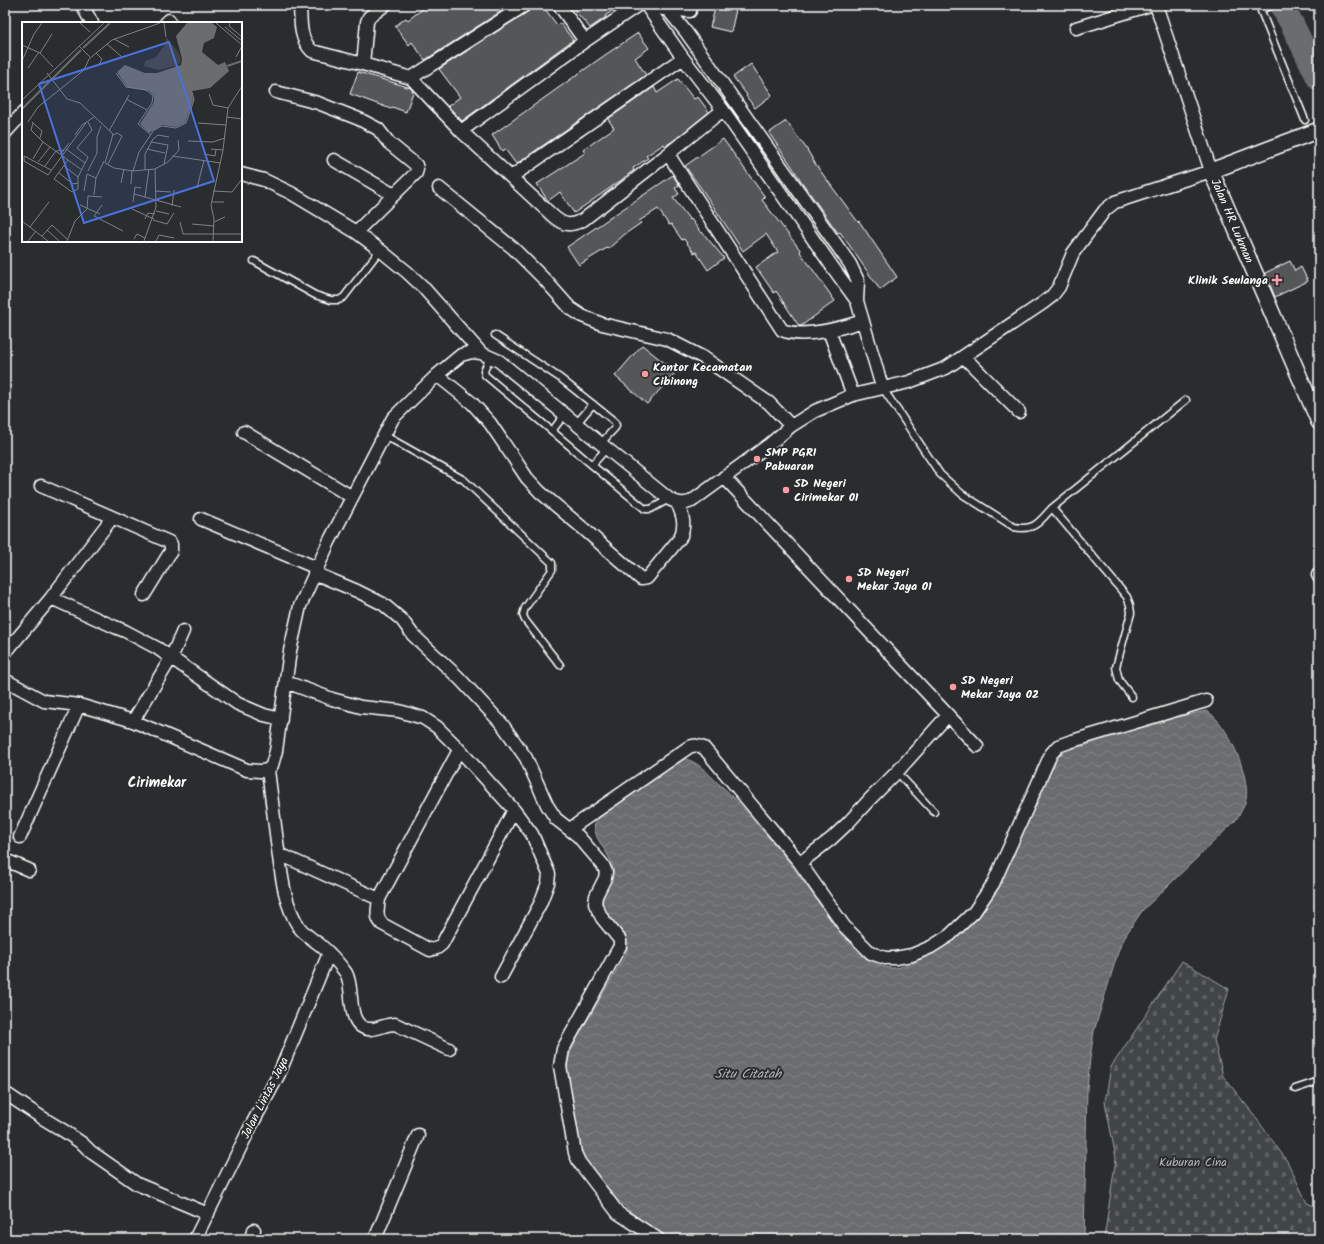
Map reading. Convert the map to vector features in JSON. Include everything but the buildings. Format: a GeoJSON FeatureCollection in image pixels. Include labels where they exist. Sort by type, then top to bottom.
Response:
{"type":"FeatureCollection","features":[{"type":"Feature","properties":{"kind":"street"},"geometry":{"type":"LineString","coordinates":[[82,5],[91,22]]}},
{"type":"Feature","properties":{"kind":"street"},"geometry":{"type":"LineString","coordinates":[[300,5],[303,39],[312,51],[411,78],[461,131],[562,223],[570,224],[583,220],[724,110]]}},
{"type":"Feature","properties":{"kind":"street"},"geometry":{"type":"LineString","coordinates":[[363,64],[367,22],[369,17],[385,5]]}},
{"type":"Feature","properties":{"kind":"street"},"geometry":{"type":"LineString","coordinates":[[411,78],[525,5]]}},
{"type":"Feature","properties":{"kind":"street"},"geometry":{"type":"LineString","coordinates":[[559,5],[585,41]]}},
{"type":"Feature","properties":{"kind":"street"},"geometry":{"type":"LineString","coordinates":[[461,131],[585,41],[638,5]]}},
{"type":"Feature","properties":{"kind":"street"},"geometry":{"type":"LineString","coordinates":[[1076,28],[1150,5]]}},
{"type":"Feature","properties":{"kind":"street"},"geometry":{"type":"LineString","coordinates":[[673,501],[686,504],[692,501],[770,444],[791,426],[815,411],[853,395],[882,387],[909,382],[946,368],[964,357],[1052,296],[1065,275],[1073,253],[1106,210],[1115,202],[1211,171],[1156,5]]}},
{"type":"Feature","properties":{"kind":"street"},"geometry":{"type":"LineString","coordinates":[[666,7],[686,32],[850,264],[858,281],[858,301],[882,387]]}},
{"type":"Feature","properties":{"kind":"street"},"geometry":{"type":"LineString","coordinates":[[648,8],[690,8],[686,32]]}},
{"type":"Feature","properties":{"kind":"street"},"geometry":{"type":"LineString","coordinates":[[648,8],[682,58],[724,110],[836,272],[858,301]]}},
{"type":"Feature","properties":{"kind":"street"},"geometry":{"type":"LineString","coordinates":[[511,178],[682,58]]}},
{"type":"Feature","properties":{"kind":"street"},"geometry":{"type":"LineString","coordinates":[[276,92],[318,103],[347,113],[378,129],[388,143],[416,165],[418,169],[416,173],[356,232]]}},
{"type":"Feature","properties":{"kind":"street"},"geometry":{"type":"LineString","coordinates":[[5,133],[22,114]]}},
{"type":"Feature","properties":{"kind":"street","name":"Jalan HR Lukman"},"geometry":{"type":"LineString","coordinates":[[1317,133],[1211,171],[1319,422]]}},
{"type":"Feature","properties":{"kind":"street"},"geometry":{"type":"LineString","coordinates":[[668,154],[782,330],[794,333],[829,331],[863,321]]}},
{"type":"Feature","properties":{"kind":"street"},"geometry":{"type":"LineString","coordinates":[[334,160],[394,195]]}},
{"type":"Feature","properties":{"kind":"street"},"geometry":{"type":"LineString","coordinates":[[242,174],[264,180],[291,193],[356,232],[380,250],[422,286],[486,355]]}},
{"type":"Feature","properties":{"kind":"street"},"geometry":{"type":"LineString","coordinates":[[439,188],[513,248],[570,308],[582,316],[602,324],[667,339],[704,358],[770,403],[791,426]]}},
{"type":"Feature","properties":{"kind":"street"},"geometry":{"type":"LineString","coordinates":[[829,331],[853,395]]}},
{"type":"Feature","properties":{"kind":"street"},"geometry":{"type":"LineString","coordinates":[[5,680],[44,701],[79,705],[133,721],[233,765],[247,770],[268,770],[272,765],[276,751],[294,630],[300,606],[352,497],[393,418],[437,374],[461,356],[472,352],[486,355],[499,361],[673,501],[683,516],[683,533],[680,538],[647,578],[641,579],[540,492],[528,478],[490,423],[472,403],[437,374]]}},
{"type":"Feature","properties":{"kind":"street"},"geometry":{"type":"LineString","coordinates":[[964,357],[1018,412]]}},
{"type":"Feature","properties":{"kind":"street"},"geometry":{"type":"LineString","coordinates":[[244,432],[352,497]]}},
{"type":"Feature","properties":{"kind":"street"},"geometry":{"type":"LineString","coordinates":[[724,477],[977,746]]}},
{"type":"Feature","properties":{"kind":"street"},"geometry":{"type":"LineString","coordinates":[[41,486],[171,544],[172,550],[144,595]]}},
{"type":"Feature","properties":{"kind":"street"},"geometry":{"type":"LineString","coordinates":[[5,653],[51,598],[112,518]]}},
{"type":"Feature","properties":{"kind":"street"},"geometry":{"type":"LineString","coordinates":[[201,519],[316,571],[383,604],[402,620],[413,635],[460,678],[502,724],[526,758],[546,805],[551,813],[556,819],[578,836],[605,869],[605,878],[596,896],[595,904],[602,918],[620,940],[618,951],[563,1049],[560,1066],[575,1153],[579,1162],[618,1212],[658,1239]]}},
{"type":"Feature","properties":{"kind":"street"},"geometry":{"type":"LineString","coordinates":[[51,598],[133,635],[157,648],[238,704],[264,715],[281,719]]}},
{"type":"Feature","properties":{"kind":"street"},"geometry":{"type":"LineString","coordinates":[[133,721],[170,658],[183,631]]}},
{"type":"Feature","properties":{"kind":"street"},"geometry":{"type":"LineString","coordinates":[[286,682],[332,699],[354,705],[399,711],[423,718],[437,728],[459,750],[514,810],[532,834],[549,874],[549,879],[540,904],[501,977]]}},
{"type":"Feature","properties":{"kind":"street"},"geometry":{"type":"LineString","coordinates":[[570,829],[689,747],[694,745],[700,746],[800,863],[844,926],[871,953],[885,958],[895,958],[918,953],[930,947],[954,931],[974,912],[985,898],[993,884],[1050,754],[1058,746],[1206,701]]}},
{"type":"Feature","properties":{"kind":"street"},"geometry":{"type":"LineString","coordinates":[[20,836],[79,705]]}},
{"type":"Feature","properties":{"kind":"street"},"geometry":{"type":"LineString","coordinates":[[800,863],[838,832],[897,772],[948,715]]}},
{"type":"Feature","properties":{"kind":"street"},"geometry":{"type":"LineString","coordinates":[[459,750],[379,899],[377,914],[378,920],[382,924],[430,950],[437,948],[442,944],[514,810]]}},
{"type":"Feature","properties":{"kind":"street"},"geometry":{"type":"LineString","coordinates":[[268,770],[282,876],[288,902],[299,927],[305,934],[338,962],[349,978],[351,1005],[354,1015],[360,1025],[368,1029],[379,1028],[386,1024],[394,1024],[449,1049]]}},
{"type":"Feature","properties":{"kind":"street"},"geometry":{"type":"LineString","coordinates":[[286,857],[379,899]]}},
{"type":"Feature","properties":{"kind":"street"},"geometry":{"type":"LineString","coordinates":[[5,860],[28,870]]}},
{"type":"Feature","properties":{"kind":"street","name":"Jalan Lintas Jaya"},"geometry":{"type":"LineString","coordinates":[[195,1239],[251,1126],[279,1074],[329,953]]}},
{"type":"Feature","properties":{"kind":"street"},"geometry":{"type":"LineString","coordinates":[[5,1094],[41,1118],[64,1131],[137,1184],[208,1214]]}},
{"type":"Feature","properties":{"kind":"street"},"geometry":{"type":"LineString","coordinates":[[376,1239],[418,1135]]}},
{"type":"Feature","properties":{"kind":"lane"},"geometry":{"type":"LineString","coordinates":[[1273,5],[1262,9],[1261,12],[1305,120]]}},
{"type":"Feature","properties":{"kind":"lane"},"geometry":{"type":"LineString","coordinates":[[254,261],[315,295],[328,300],[339,300],[344,297],[380,250]]}},
{"type":"Feature","properties":{"kind":"lane"},"geometry":{"type":"LineString","coordinates":[[495,335],[560,378],[616,424],[592,465]]}},
{"type":"Feature","properties":{"kind":"lane"},"geometry":{"type":"LineString","coordinates":[[486,355],[484,370],[485,375],[645,509],[651,510],[673,501]]}},
{"type":"Feature","properties":{"kind":"lane"},"geometry":{"type":"LineString","coordinates":[[882,387],[940,474],[962,494],[1014,527],[1024,529],[1036,525],[1052,508],[1186,400]]}},
{"type":"Feature","properties":{"kind":"lane"},"geometry":{"type":"LineString","coordinates":[[577,423],[593,404]]}},
{"type":"Feature","properties":{"kind":"lane"},"geometry":{"type":"LineString","coordinates":[[552,431],[565,414]]}},
{"type":"Feature","properties":{"kind":"lane"},"geometry":{"type":"LineString","coordinates":[[385,434],[464,480],[552,563],[552,570],[525,608],[523,615],[525,620],[560,665]]}},
{"type":"Feature","properties":{"kind":"lane"},"geometry":{"type":"LineString","coordinates":[[1052,508],[1127,597],[1130,605],[1130,613],[1116,667],[1119,680],[1132,696]]}},
{"type":"Feature","properties":{"kind":"lane"},"geometry":{"type":"LineString","coordinates":[[897,772],[934,812]]}},
{"type":"Feature","properties":{"kind":"lane"},"geometry":{"type":"LineString","coordinates":[[1295,1089],[1319,1081]]}},
{"type":"Feature","properties":{"kind":"green space","name":"Kuburan Cina"},"geometry":{"type":"Polygon","coordinates":[[[1182,961],[1229,989],[1214,1040],[1223,1076],[1251,1111],[1287,1161],[1307,1203],[1319,1208],[1319,1239],[1104,1239],[1116,1158],[1105,1102],[1111,1067],[1182,961]]]}},
{"type":"Feature","properties":{"kind":"water","name":"Situ Citatah"},"geometry":{"type":"Polygon","coordinates":[[[1207,711],[1223,727],[1236,751],[1245,777],[1246,799],[1243,808],[1235,821],[1142,911],[1127,933],[1119,949],[1094,1031],[1090,1058],[1087,1089],[1084,1239],[668,1239],[631,1212],[598,1178],[582,1153],[567,1074],[568,1065],[576,1040],[626,954],[627,941],[621,931],[605,912],[603,906],[604,895],[613,874],[613,868],[596,834],[595,821],[678,758],[690,761],[706,772],[742,806],[788,861],[852,947],[867,959],[879,965],[891,968],[900,967],[910,964],[931,952],[966,925],[1058,752],[1156,721],[1207,711]]]}},
{"type":"Feature","properties":{"kind":"waterway"},"geometry":{"type":"LineString","coordinates":[[1281,5],[1319,79]]}},
{"type":"Feature","properties":{"kind":"place","name":"Klinik Seulanga"},"geometry":{"type":"Point","coordinates":[1277,280]}},
{"type":"Feature","properties":{"kind":"place","name":"Kantor Kecamatan Cibinong"},"geometry":{"type":"Point","coordinates":[645,374]}},
{"type":"Feature","properties":{"kind":"place","name":"SMP PGRI Pabuaran"},"geometry":{"type":"Point","coordinates":[757,459]}},
{"type":"Feature","properties":{"kind":"place","name":"SD Negeri Cirimekar 01"},"geometry":{"type":"Point","coordinates":[786,490]}},
{"type":"Feature","properties":{"kind":"place","name":"SD Negeri Mekar Jaya 01"},"geometry":{"type":"Point","coordinates":[849,579]}},
{"type":"Feature","properties":{"kind":"place","name":"SD Negeri Mekar Jaya 02"},"geometry":{"type":"Point","coordinates":[953,687]}},
{"type":"Feature","properties":{"kind":"district","name":"Cirimekar"},"geometry":{"type":"Point","coordinates":[157,783]}}]}
